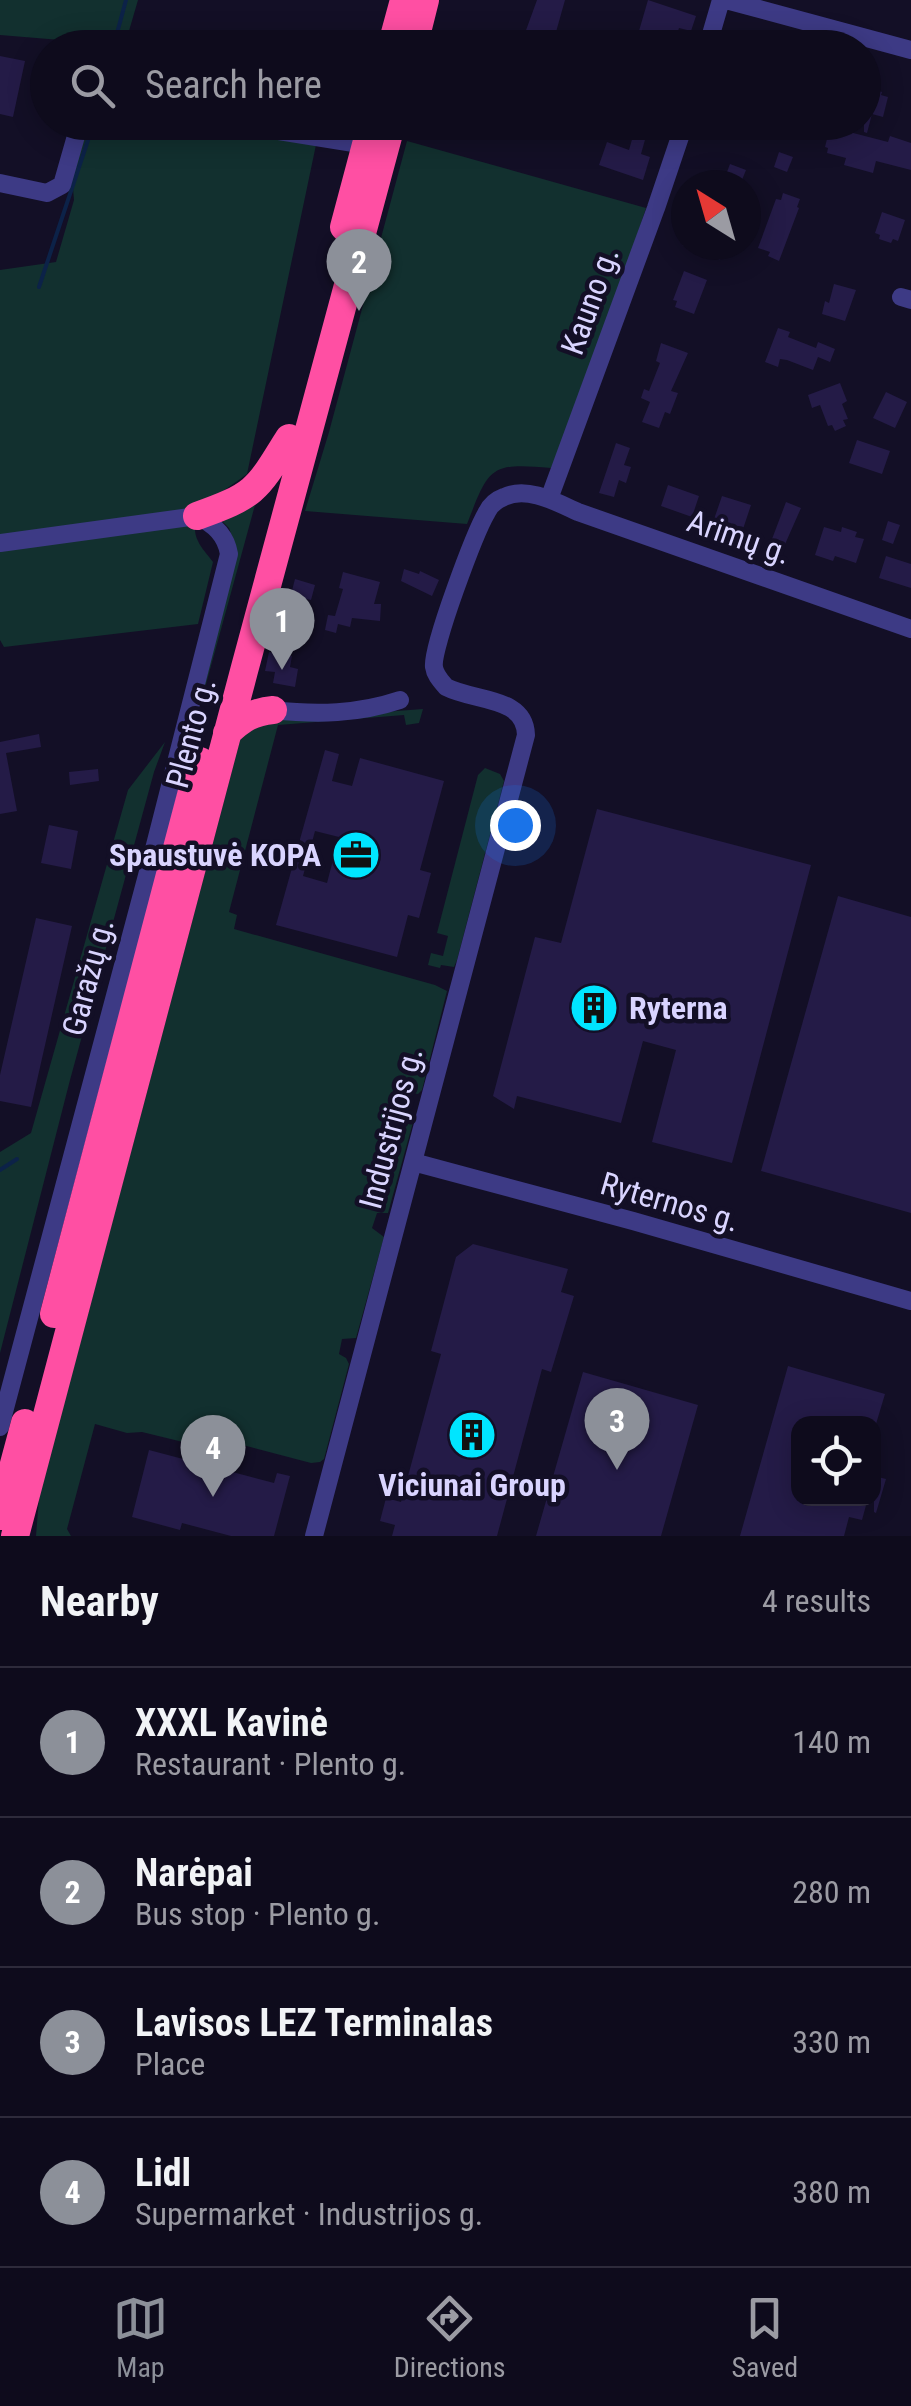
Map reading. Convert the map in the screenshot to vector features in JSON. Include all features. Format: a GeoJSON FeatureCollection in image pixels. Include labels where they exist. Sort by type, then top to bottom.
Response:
{"type":"FeatureCollection","features":[{"type":"Feature","properties":{"kind":"highway"},"geometry":{"type":"LineString","coordinates":[[396,30],[404,0]]}},
{"type":"Feature","properties":{"kind":"highway"},"geometry":{"type":"LineString","coordinates":[[418,30],[426,0]]}},
{"type":"Feature","properties":{"kind":"highway","name":"Plento g."},"geometry":{"type":"LineString","coordinates":[[15,1525],[214,707],[367,140]]}},
{"type":"Feature","properties":{"kind":"highway","name":"Plento g."},"geometry":{"type":"LineString","coordinates":[[15,1525],[387,140]]}},
{"type":"Feature","properties":{"kind":"highway"},"geometry":{"type":"LineString","coordinates":[[197,516],[240,500],[254,490],[289,438]]}},
{"type":"Feature","properties":{"kind":"highway"},"geometry":{"type":"LineString","coordinates":[[244,671],[258,698],[272,710]]}},
{"type":"Feature","properties":{"kind":"highway"},"geometry":{"type":"LineString","coordinates":[[227,733],[254,712],[272,710]]}},
{"type":"Feature","properties":{"kind":"street"},"geometry":{"type":"LineString","coordinates":[[713,30],[723,0],[836,30]]}},
{"type":"Feature","properties":{"kind":"street"},"geometry":{"type":"LineString","coordinates":[[881,42],[911,50]]}},
{"type":"Feature","properties":{"kind":"street"},"geometry":{"type":"LineString","coordinates":[[0,183],[46,193],[62,184],[75,140]]}},
{"type":"Feature","properties":{"kind":"street","name":"Kauno g."},"geometry":{"type":"LineString","coordinates":[[549,499],[679,140]]}},
{"type":"Feature","properties":{"kind":"street","name":"Industrijos g."},"geometry":{"type":"LineString","coordinates":[[314,1536],[526,735],[524,719],[514,709],[446,687],[440,680],[433,666],[441,630],[488,509],[507,495],[549,499]]}},
{"type":"Feature","properties":{"kind":"street","name":"Arimų g."},"geometry":{"type":"LineString","coordinates":[[549,499],[911,629]]}},
{"type":"Feature","properties":{"kind":"street"},"geometry":{"type":"LineString","coordinates":[[0,544],[197,516]]}},
{"type":"Feature","properties":{"kind":"street","name":"Garažų g."},"geometry":{"type":"LineString","coordinates":[[0,1427],[228,562],[228,546],[221,534],[210,521],[197,516]]}},
{"type":"Feature","properties":{"kind":"street"},"geometry":{"type":"LineString","coordinates":[[272,710],[351,712],[400,700]]}},
{"type":"Feature","properties":{"kind":"street","name":"Ryternos g."},"geometry":{"type":"LineString","coordinates":[[413,1162],[911,1302]]}},
{"type":"Feature","properties":{"kind":"green space"},"geometry":{"type":"Polygon","coordinates":[[[0,0],[138,0],[129,30],[30,30],[30,37],[0,35],[0,0]]]}},
{"type":"Feature","properties":{"kind":"green space"},"geometry":{"type":"Polygon","coordinates":[[[83,140],[317,140],[247,474],[210,502],[197,520],[198,541],[213,562],[198,624],[4,647],[0,640],[0,270],[56,262],[74,200],[72,177],[83,140]]]}},
{"type":"Feature","properties":{"kind":"green space"},"geometry":{"type":"Polygon","coordinates":[[[407,141],[646,208],[591,375],[551,468],[515,466],[494,473],[481,491],[467,524],[305,511],[407,141]]]}},
{"type":"Feature","properties":{"kind":"green space"},"geometry":{"type":"Polygon","coordinates":[[[258,494],[200,695],[235,545],[229,528],[217,516],[258,494]]]}},
{"type":"Feature","properties":{"kind":"green space"},"geometry":{"type":"Polygon","coordinates":[[[423,709],[419,723],[406,725],[404,715],[278,725],[229,912],[237,915],[234,929],[447,991],[422,1090],[418,1094],[409,1092],[405,1105],[415,1115],[388,1213],[377,1213],[372,1228],[384,1237],[356,1338],[342,1339],[339,1354],[349,1364],[324,1459],[311,1463],[224,1440],[187,1443],[95,1424],[67,1529],[71,1536],[36,1536],[39,1498],[243,729],[279,720],[423,709]]]}},
{"type":"Feature","properties":{"kind":"green space"},"geometry":{"type":"Polygon","coordinates":[[[165,742],[70,1080],[0,1353],[0,1152],[31,1133],[128,790],[165,742]]]}},
{"type":"Feature","properties":{"kind":"green space"},"geometry":{"type":"Polygon","coordinates":[[[485,768],[500,774],[504,781],[457,960],[454,967],[428,965],[431,953],[443,956],[448,936],[437,933],[478,775],[485,768]]]}},
{"type":"Feature","properties":{"kind":"building"},"geometry":{"type":"Polygon","coordinates":[[[537,0],[565,0],[557,30],[526,30],[537,0]]]}},
{"type":"Feature","properties":{"kind":"building"},"geometry":{"type":"Polygon","coordinates":[[[648,0],[696,16],[691,30],[639,30],[648,0]]]}},
{"type":"Feature","properties":{"kind":"building"},"geometry":{"type":"Polygon","coordinates":[[[0,56],[25,61],[13,117],[0,114],[0,56]]]}},
{"type":"Feature","properties":{"kind":"building"},"geometry":{"type":"Polygon","coordinates":[[[881,95],[888,97],[881,116],[881,95]]]}},
{"type":"Feature","properties":{"kind":"building"},"geometry":{"type":"Polygon","coordinates":[[[890,136],[911,143],[911,170],[876,161],[873,173],[844,165],[846,158],[827,153],[827,140],[888,142],[890,136]]]}},
{"type":"Feature","properties":{"kind":"building"},"geometry":{"type":"Polygon","coordinates":[[[632,140],[645,140],[641,154],[650,157],[643,180],[599,165],[607,142],[629,150],[632,140]]]}},
{"type":"Feature","properties":{"kind":"building"},"geometry":{"type":"Polygon","coordinates":[[[779,152],[793,157],[787,172],[774,167],[779,152]]]}},
{"type":"Feature","properties":{"kind":"building"},"geometry":{"type":"Polygon","coordinates":[[[783,193],[800,199],[779,261],[761,249],[761,240],[776,199],[781,200],[783,193]]]}},
{"type":"Feature","properties":{"kind":"building"},"geometry":{"type":"Polygon","coordinates":[[[882,212],[905,220],[898,241],[879,239],[880,235],[875,233],[882,212]]]}},
{"type":"Feature","properties":{"kind":"building"},"geometry":{"type":"Polygon","coordinates":[[[684,271],[707,280],[694,314],[675,307],[677,301],[673,300],[684,271]]]}},
{"type":"Feature","properties":{"kind":"building"},"geometry":{"type":"Polygon","coordinates":[[[834,284],[856,290],[845,321],[822,314],[834,284]]]}},
{"type":"Feature","properties":{"kind":"building"},"geometry":{"type":"Polygon","coordinates":[[[778,328],[790,332],[788,337],[816,348],[818,342],[835,349],[830,362],[818,357],[813,370],[787,360],[780,359],[778,367],[765,362],[778,328]]]}},
{"type":"Feature","properties":{"kind":"building"},"geometry":{"type":"Polygon","coordinates":[[[661,343],[688,353],[671,391],[678,393],[670,414],[665,412],[659,428],[642,422],[650,402],[641,398],[644,389],[649,391],[660,363],[656,361],[661,343]]]}},
{"type":"Feature","properties":{"kind":"building"},"geometry":{"type":"Polygon","coordinates":[[[840,383],[848,419],[843,420],[846,426],[835,431],[832,425],[828,426],[820,405],[812,408],[808,395],[840,383]]]}},
{"type":"Feature","properties":{"kind":"building"},"geometry":{"type":"Polygon","coordinates":[[[886,392],[907,402],[895,428],[873,418],[886,392]]]}},
{"type":"Feature","properties":{"kind":"building"},"geometry":{"type":"Polygon","coordinates":[[[857,440],[890,451],[882,474],[849,463],[857,440]]]}},
{"type":"Feature","properties":{"kind":"building"},"geometry":{"type":"Polygon","coordinates":[[[616,443],[630,448],[624,465],[631,467],[626,483],[619,480],[614,497],[599,493],[616,443]]]}},
{"type":"Feature","properties":{"kind":"building"},"geometry":{"type":"Polygon","coordinates":[[[668,485],[699,496],[692,517],[661,506],[668,485]]]}},
{"type":"Feature","properties":{"kind":"building"},"geometry":{"type":"Polygon","coordinates":[[[722,496],[751,505],[741,535],[712,525],[722,496]]]}},
{"type":"Feature","properties":{"kind":"building"},"geometry":{"type":"Polygon","coordinates":[[[786,502],[801,508],[782,551],[769,547],[786,502]]]}},
{"type":"Feature","properties":{"kind":"building"},"geometry":{"type":"Polygon","coordinates":[[[888,521],[900,525],[893,544],[882,540],[888,521]]]}},
{"type":"Feature","properties":{"kind":"building"},"geometry":{"type":"Polygon","coordinates":[[[824,527],[841,532],[842,527],[864,539],[856,563],[815,555],[824,527]]]}},
{"type":"Feature","properties":{"kind":"building"},"geometry":{"type":"Polygon","coordinates":[[[886,556],[911,564],[911,588],[879,578],[886,556]]]}},
{"type":"Feature","properties":{"kind":"building"},"geometry":{"type":"Polygon","coordinates":[[[404,569],[439,580],[432,596],[401,581],[404,569]]]}},
{"type":"Feature","properties":{"kind":"building"},"geometry":{"type":"Polygon","coordinates":[[[343,572],[380,582],[374,604],[381,604],[380,621],[352,618],[350,627],[338,624],[336,633],[325,630],[328,615],[335,616],[343,589],[339,588],[343,572]]]}},
{"type":"Feature","properties":{"kind":"building"},"geometry":{"type":"Polygon","coordinates":[[[295,579],[315,585],[311,600],[306,599],[304,606],[289,602],[295,579]]]}},
{"type":"Feature","properties":{"kind":"building"},"geometry":{"type":"Polygon","coordinates":[[[269,652],[292,656],[290,667],[298,669],[295,687],[273,683],[275,672],[265,671],[269,652]]]}},
{"type":"Feature","properties":{"kind":"building"},"geometry":{"type":"Polygon","coordinates":[[[39,734],[41,747],[6,753],[17,811],[0,814],[0,742],[39,734]]]}},
{"type":"Feature","properties":{"kind":"building"},"geometry":{"type":"Polygon","coordinates":[[[325,750],[339,754],[332,781],[352,786],[360,758],[444,781],[420,870],[431,873],[419,918],[408,915],[397,957],[276,925],[325,750]],[[315,831],[303,876],[327,883],[339,837],[315,831]]]}},
{"type":"Feature","properties":{"kind":"building"},"geometry":{"type":"Polygon","coordinates":[[[98,769],[99,781],[70,785],[69,772],[98,769]]]}},
{"type":"Feature","properties":{"kind":"building"},"geometry":{"type":"Polygon","coordinates":[[[597,809],[811,865],[732,1163],[652,1142],[676,1050],[643,1041],[621,1123],[517,1096],[514,1109],[493,1096],[535,937],[561,943],[597,809]]]}},
{"type":"Feature","properties":{"kind":"building"},"geometry":{"type":"Polygon","coordinates":[[[49,825],[78,831],[71,869],[41,863],[49,825]]]}},
{"type":"Feature","properties":{"kind":"building"},"geometry":{"type":"Polygon","coordinates":[[[838,896],[911,917],[911,1213],[761,1171],[838,896]]]}},
{"type":"Feature","properties":{"kind":"building"},"geometry":{"type":"Polygon","coordinates":[[[36,918],[72,926],[31,1107],[0,1101],[0,1075],[36,918]]]}},
{"type":"Feature","properties":{"kind":"building","name":"Viciunai Group"},"geometry":{"type":"Polygon","coordinates":[[[473,1244],[568,1269],[561,1292],[574,1296],[551,1372],[542,1369],[497,1536],[392,1536],[395,1525],[380,1521],[386,1498],[401,1502],[441,1354],[431,1351],[456,1257],[473,1244]]]}},
{"type":"Feature","properties":{"kind":"building"},"geometry":{"type":"Polygon","coordinates":[[[788,1366],[885,1394],[878,1416],[791,1416],[791,1506],[866,1506],[862,1520],[849,1517],[844,1536],[740,1536],[788,1366]]]}},
{"type":"Feature","properties":{"kind":"building"},"geometry":{"type":"Polygon","coordinates":[[[583,1372],[698,1405],[661,1536],[536,1536],[583,1372]]]}},
{"type":"Feature","properties":{"kind":"building"},"geometry":{"type":"Polygon","coordinates":[[[149,1450],[274,1483],[277,1473],[290,1476],[274,1536],[231,1536],[182,1523],[180,1530],[132,1517],[149,1450]]]}},
{"type":"Feature","properties":{"kind":"waterway"},"geometry":{"type":"LineString","coordinates":[[118,30],[126,0]]}},
{"type":"Feature","properties":{"kind":"waterway"},"geometry":{"type":"LineString","coordinates":[[39,287],[88,140]]}},
{"type":"Feature","properties":{"kind":"waterway"},"geometry":{"type":"LineString","coordinates":[[0,1170],[17,1159]]}},
{"type":"Feature","properties":{"kind":"place","name":"Narėpai"},"geometry":{"type":"Point","coordinates":[359,311]}},
{"type":"Feature","properties":{"kind":"place","name":"XXXL Kavinė"},"geometry":{"type":"Point","coordinates":[282,670]}},
{"type":"Feature","properties":{"kind":"place","name":"Spaustuvė KOPA"},"geometry":{"type":"Point","coordinates":[356,855]}},
{"type":"Feature","properties":{"kind":"place","name":"Ryterna"},"geometry":{"type":"Point","coordinates":[594,1008]}},
{"type":"Feature","properties":{"kind":"place","name":"Viciunai Group"},"geometry":{"type":"Point","coordinates":[472,1435]}},
{"type":"Feature","properties":{"kind":"place","name":"Lavisos LEZ Terminalas"},"geometry":{"type":"Point","coordinates":[617,1470]}},
{"type":"Feature","properties":{"kind":"place","name":"Lidl"},"geometry":{"type":"Point","coordinates":[213,1497]}}]}
